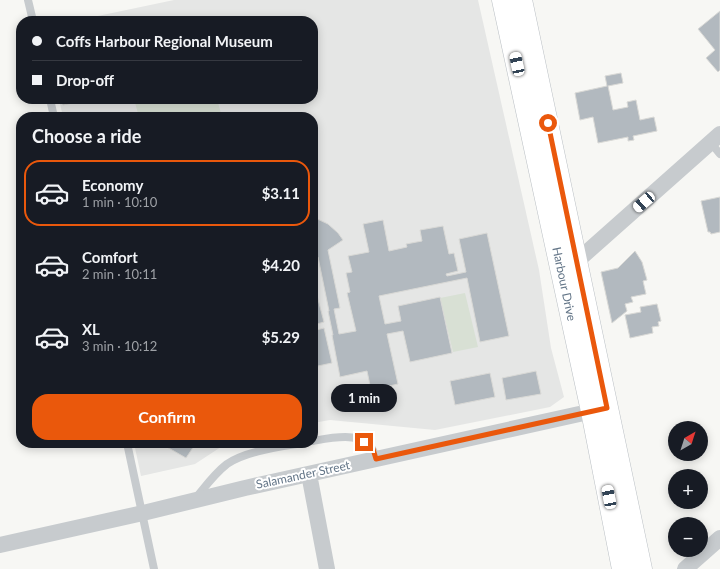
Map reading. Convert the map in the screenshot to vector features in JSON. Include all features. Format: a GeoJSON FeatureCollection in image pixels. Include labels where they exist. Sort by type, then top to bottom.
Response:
{"type":"FeatureCollection","features":[{"type":"Feature","properties":{"kind":"street","name":"Harbour Drive"},"geometry":{"type":"LineString","coordinates":[[503,0],[600,409],[641,569]]}},
{"type":"Feature","properties":{"kind":"street","name":"Harbour Drive"},"geometry":{"type":"LineString","coordinates":[[521,0],[577,261],[623,569]]}},
{"type":"Feature","properties":{"kind":"street"},"geometry":{"type":"LineString","coordinates":[[577,261],[717,144]]}},
{"type":"Feature","properties":{"kind":"street","name":"Salamander Street"},"geometry":{"type":"LineString","coordinates":[[0,545],[600,409]]}},
{"type":"Feature","properties":{"kind":"street"},"geometry":{"type":"LineString","coordinates":[[309,474],[327,569]]}},
{"type":"Feature","properties":{"kind":"street"},"geometry":{"type":"LineString","coordinates":[[685,569],[720,538]]}},
{"type":"Feature","properties":{"kind":"lane"},"geometry":{"type":"LineString","coordinates":[[28,0],[32,16]]}},
{"type":"Feature","properties":{"kind":"lane"},"geometry":{"type":"LineString","coordinates":[[318,440],[342,437],[356,438],[371,446],[376,459]]}},
{"type":"Feature","properties":{"kind":"lane"},"geometry":{"type":"LineString","coordinates":[[128,448],[154,569]]}},
{"type":"Feature","properties":{"kind":"lane"},"geometry":{"type":"LineString","coordinates":[[193,501],[218,471],[233,460],[280,448]]}},
{"type":"Feature","properties":{"kind":"shaded area"},"geometry":{"type":"Polygon","coordinates":[[[174,0],[478,0],[539,270],[551,348],[564,397],[550,407],[435,430],[330,420],[318,422],[318,112],[62,112],[60,104],[318,104],[318,16],[98,16],[174,0]]]}},
{"type":"Feature","properties":{"kind":"shaded area"},"geometry":{"type":"Polygon","coordinates":[[[135,104],[218,104],[221,112],[138,112],[135,104]]]}},
{"type":"Feature","properties":{"kind":"shaded area"},"geometry":{"type":"Polygon","coordinates":[[[465,293],[478,347],[453,352],[440,298],[465,293]]]}},
{"type":"Feature","properties":{"kind":"shaded area"},"geometry":{"type":"Polygon","coordinates":[[[135,448],[219,448],[195,464],[141,476],[135,448]]]}},
{"type":"Feature","properties":{"kind":"building"},"geometry":{"type":"Polygon","coordinates":[[[720,11],[720,70],[718,72],[706,58],[715,50],[698,29],[720,11]]]}},
{"type":"Feature","properties":{"kind":"building"},"geometry":{"type":"Polygon","coordinates":[[[621,73],[623,83],[608,86],[613,110],[628,107],[627,102],[636,100],[640,120],[654,117],[657,131],[633,136],[634,140],[628,141],[628,137],[598,143],[593,117],[580,120],[575,93],[607,86],[605,76],[621,73]]]}},
{"type":"Feature","properties":{"kind":"building"},"geometry":{"type":"Polygon","coordinates":[[[720,197],[720,232],[711,234],[708,232],[701,201],[720,197]]]}},
{"type":"Feature","properties":{"kind":"building"},"geometry":{"type":"Polygon","coordinates":[[[318,219],[328,224],[343,240],[328,250],[340,308],[334,309],[339,334],[356,331],[347,293],[350,292],[346,273],[352,272],[348,256],[369,252],[363,224],[383,220],[389,251],[407,247],[406,244],[422,241],[420,230],[443,226],[449,254],[454,253],[458,271],[446,274],[447,276],[466,272],[459,239],[487,233],[509,336],[480,342],[467,278],[379,296],[385,324],[401,321],[398,306],[440,297],[452,353],[410,362],[403,331],[387,334],[398,384],[371,390],[367,371],[340,377],[318,257],[318,219]]]}},
{"type":"Feature","properties":{"kind":"building"},"geometry":{"type":"Polygon","coordinates":[[[635,251],[642,262],[647,280],[643,281],[646,294],[631,297],[633,302],[625,304],[627,311],[612,323],[601,272],[618,268],[635,251]]]}},
{"type":"Feature","properties":{"kind":"building"},"geometry":{"type":"Polygon","coordinates":[[[318,299],[324,322],[318,324],[318,299]]]}},
{"type":"Feature","properties":{"kind":"building"},"geometry":{"type":"Polygon","coordinates":[[[657,304],[661,321],[658,322],[659,326],[652,327],[653,333],[630,338],[625,315],[641,312],[640,307],[657,304]]]}},
{"type":"Feature","properties":{"kind":"building"},"geometry":{"type":"Polygon","coordinates":[[[324,328],[332,363],[318,366],[318,330],[324,328]]]}},
{"type":"Feature","properties":{"kind":"building"},"geometry":{"type":"Polygon","coordinates":[[[536,371],[541,394],[506,400],[502,378],[536,371]]]}},
{"type":"Feature","properties":{"kind":"building"},"geometry":{"type":"Polygon","coordinates":[[[490,373],[495,397],[455,405],[450,381],[490,373]]]}},
{"type":"Feature","properties":{"kind":"building"},"geometry":{"type":"Polygon","coordinates":[[[169,448],[193,448],[186,458],[169,448]]]}},
{"type":"Feature","properties":{"kind":"route"},"geometry":{"type":"LineString","coordinates":[[364,442],[371,446],[376,459],[607,408],[548,123]]}}]}
